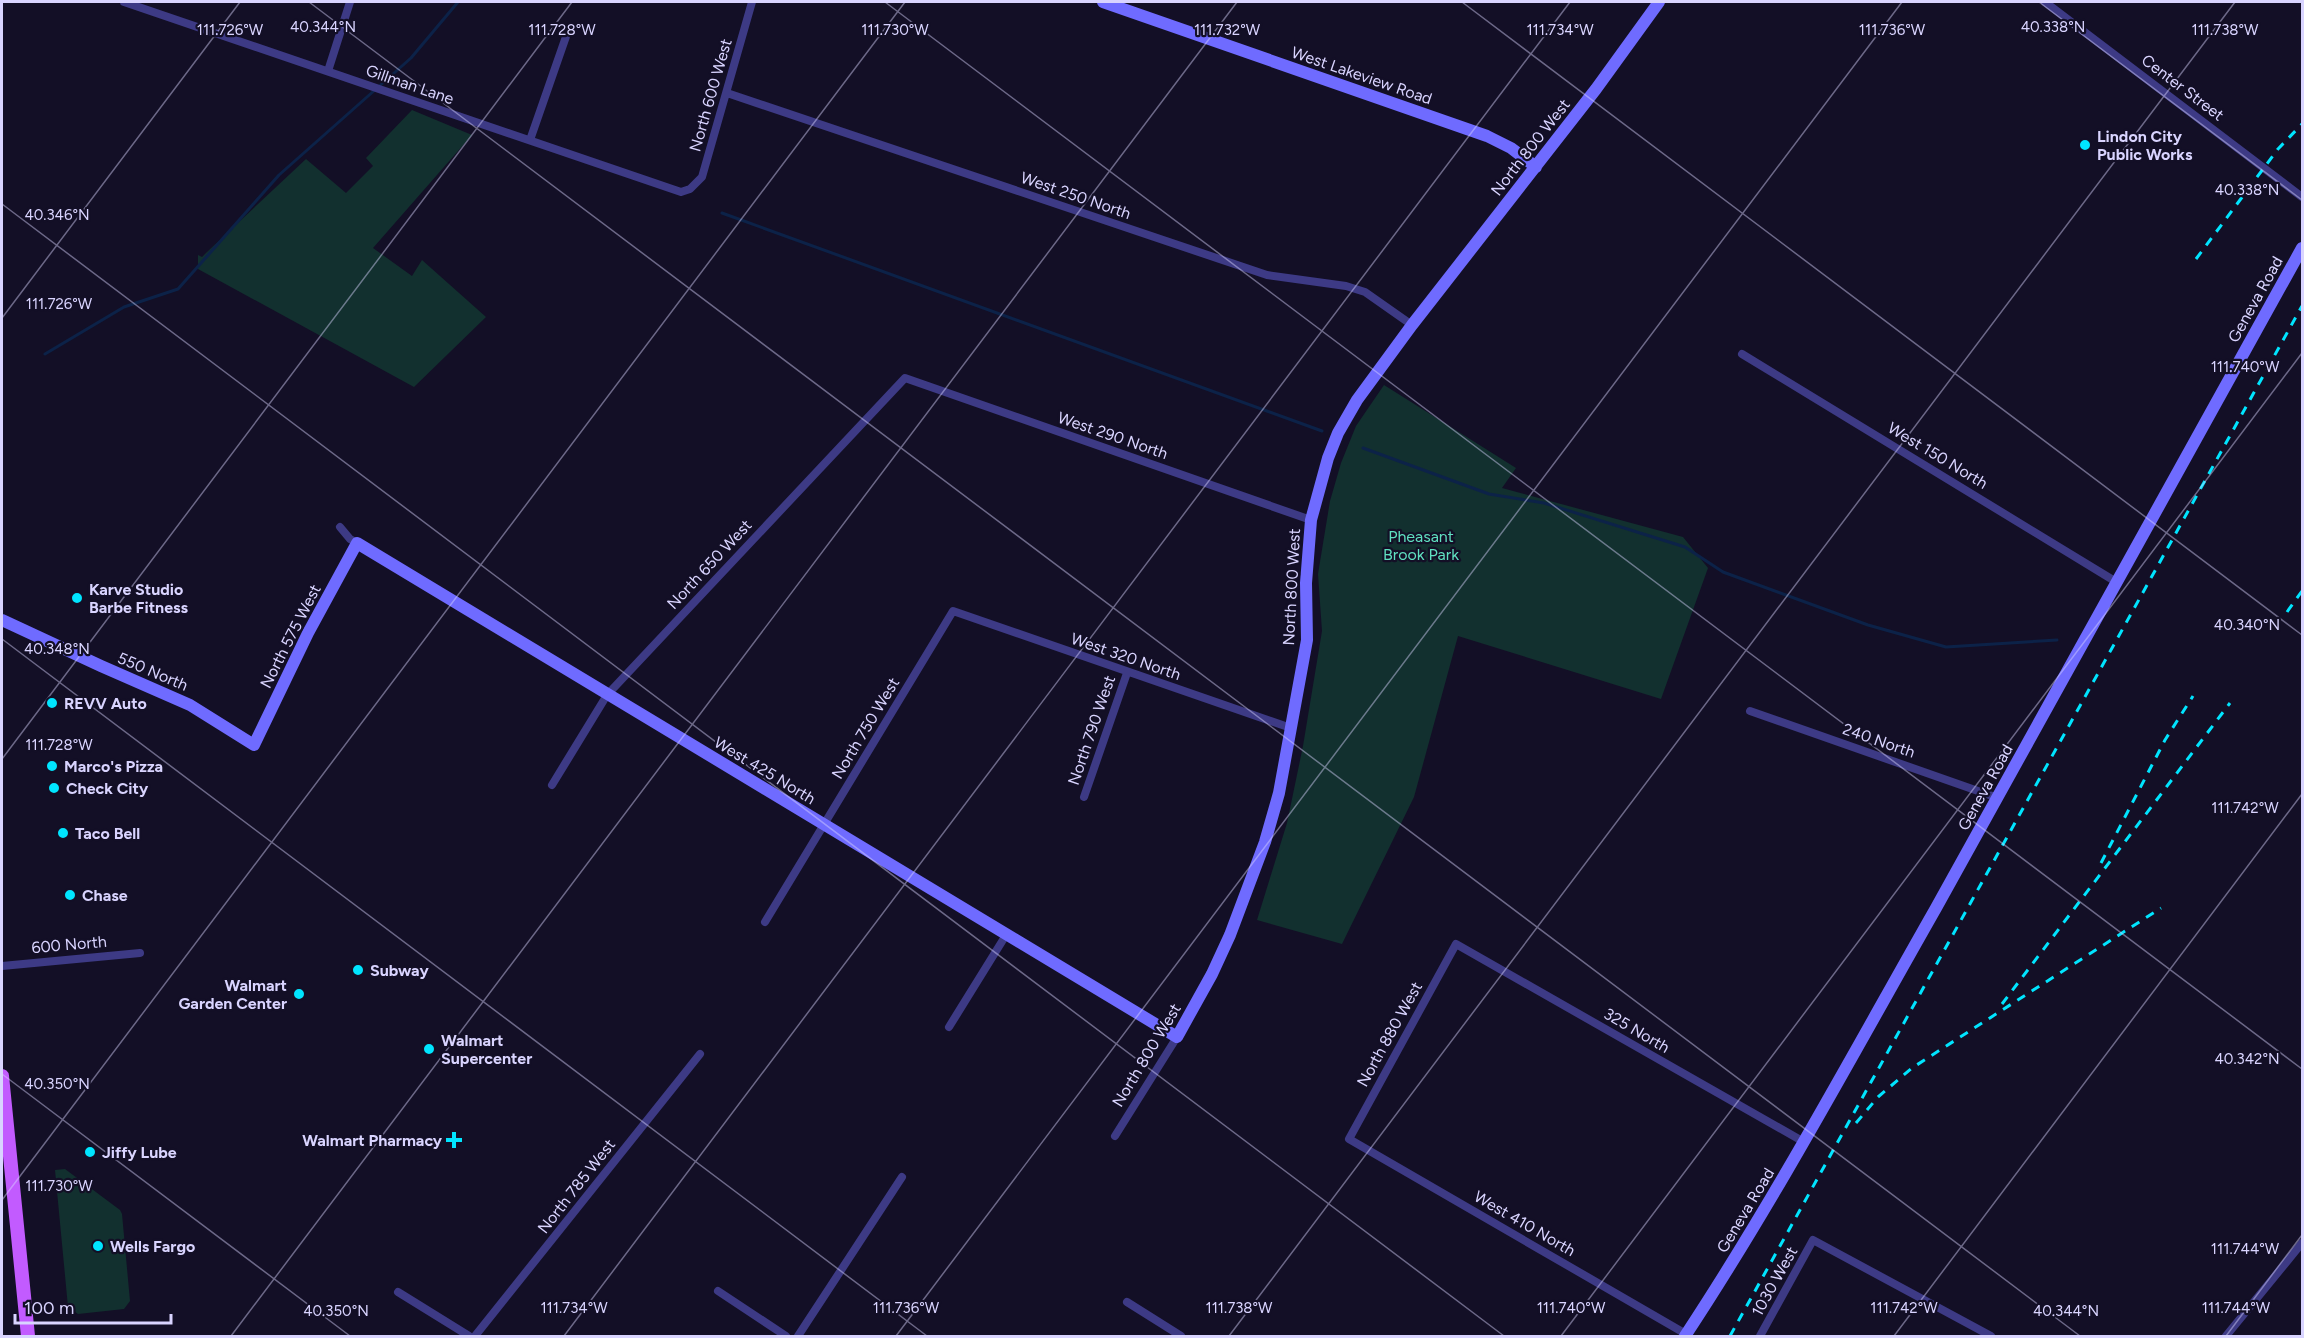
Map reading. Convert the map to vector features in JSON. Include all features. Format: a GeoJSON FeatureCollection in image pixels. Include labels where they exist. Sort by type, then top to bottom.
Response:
{"type":"FeatureCollection","features":[{"type":"Feature","properties":{"kind":"main road"},"geometry":{"type":"LineString","coordinates":[[2,1076],[28,1336]]}},
{"type":"Feature","properties":{"kind":"street","name":"Gillman Lane"},"geometry":{"type":"LineString","coordinates":[[124,2],[681,192],[687,190]]}},
{"type":"Feature","properties":{"kind":"street"},"geometry":{"type":"LineString","coordinates":[[328,71],[350,2]]}},
{"type":"Feature","properties":{"kind":"street","name":"North 600 West"},"geometry":{"type":"LineString","coordinates":[[687,190],[697,184],[702,177],[752,2]]}},
{"type":"Feature","properties":{"kind":"street","name":"West Lakeview Road"},"geometry":{"type":"LineString","coordinates":[[1103,2],[1487,136],[1511,148],[1536,167]]}},
{"type":"Feature","properties":{"kind":"street","name":"North 800 West"},"geometry":{"type":"LineString","coordinates":[[1115,1136],[1177,1037],[1212,974],[1248,890],[1279,793],[1307,640],[1307,573],[1311,520],[1328,458],[1338,433],[1357,400],[1412,325],[1536,167],[1659,2]]}},
{"type":"Feature","properties":{"kind":"street","name":"Center Street"},"geometry":{"type":"LineString","coordinates":[[2045,2],[2302,197]]}},
{"type":"Feature","properties":{"kind":"street"},"geometry":{"type":"LineString","coordinates":[[530,140],[569,28]]}},
{"type":"Feature","properties":{"kind":"street","name":"West 250 North"},"geometry":{"type":"LineString","coordinates":[[727,93],[1246,268],[1267,274],[1346,286],[1365,292],[1412,325]]}},
{"type":"Feature","properties":{"kind":"street","name":"Geneva Road"},"geometry":{"type":"LineString","coordinates":[[1685,1335],[1744,1245],[1804,1142],[2118,583],[2302,248]]}},
{"type":"Feature","properties":{"kind":"street","name":"West 150 North"},"geometry":{"type":"LineString","coordinates":[[1742,354],[2118,583]]}},
{"type":"Feature","properties":{"kind":"street","name":"West 290 North"},"geometry":{"type":"LineString","coordinates":[[906,378],[1311,520]]}},
{"type":"Feature","properties":{"kind":"street","name":"North 650 West"},"geometry":{"type":"LineString","coordinates":[[552,785],[607,694],[906,378]]}},
{"type":"Feature","properties":{"kind":"street","name":"West 425 North"},"geometry":{"type":"LineString","coordinates":[[340,527],[350,539],[1177,1037]]}},
{"type":"Feature","properties":{"kind":"street","name":"North 575 West"},"geometry":{"type":"LineString","coordinates":[[254,745],[308,633],[357,543]]}},
{"type":"Feature","properties":{"kind":"street","name":"West 320 North"},"geometry":{"type":"LineString","coordinates":[[953,610],[1127,673],[1291,728]]}},
{"type":"Feature","properties":{"kind":"street","name":"North 750 West"},"geometry":{"type":"LineString","coordinates":[[765,922],[953,610]]}},
{"type":"Feature","properties":{"kind":"street","name":"550 North"},"geometry":{"type":"LineString","coordinates":[[2,620],[190,705],[254,745]]}},
{"type":"Feature","properties":{"kind":"street","name":"North 790 West"},"geometry":{"type":"LineString","coordinates":[[1084,797],[1127,673]]}},
{"type":"Feature","properties":{"kind":"street","name":"240 North"},"geometry":{"type":"LineString","coordinates":[[1750,711],[1998,798]]}},
{"type":"Feature","properties":{"kind":"street"},"geometry":{"type":"LineString","coordinates":[[949,1027],[1006,935]]}},
{"type":"Feature","properties":{"kind":"street","name":"325 North"},"geometry":{"type":"LineString","coordinates":[[1456,944],[1804,1142]]}},
{"type":"Feature","properties":{"kind":"street","name":"North 880 West"},"geometry":{"type":"LineString","coordinates":[[1349,1138],[1456,944]]}},
{"type":"Feature","properties":{"kind":"street","name":"600 North"},"geometry":{"type":"LineString","coordinates":[[2,966],[140,953]]}},
{"type":"Feature","properties":{"kind":"street","name":"North 785 West"},"geometry":{"type":"LineString","coordinates":[[475,1336],[700,1054]]}},
{"type":"Feature","properties":{"kind":"street","name":"West 410 North"},"geometry":{"type":"LineString","coordinates":[[1349,1138],[1685,1335]]}},
{"type":"Feature","properties":{"kind":"street"},"geometry":{"type":"LineString","coordinates":[[798,1336],[902,1177]]}},
{"type":"Feature","properties":{"kind":"street","name":"1030 West"},"geometry":{"type":"LineString","coordinates":[[1760,1336],[1813,1240],[1991,1336]]}},
{"type":"Feature","properties":{"kind":"street"},"geometry":{"type":"LineString","coordinates":[[2226,1336],[2302,1243]]}},
{"type":"Feature","properties":{"kind":"street"},"geometry":{"type":"LineString","coordinates":[[718,1291],[786,1336]]}},
{"type":"Feature","properties":{"kind":"street"},"geometry":{"type":"LineString","coordinates":[[398,1293],[469,1336]]}},
{"type":"Feature","properties":{"kind":"street"},"geometry":{"type":"LineString","coordinates":[[1127,1302],[1181,1336]]}},
{"type":"Feature","properties":{"kind":"green space"},"geometry":{"type":"Polygon","coordinates":[[[412,110],[472,135],[373,248],[412,276],[422,260],[486,317],[414,387],[198,269],[198,255],[202,257],[306,159],[346,193],[373,166],[366,158],[412,110]]]}},
{"type":"Feature","properties":{"kind":"green space","name":"Pheasant Brook Park"},"geometry":{"type":"Polygon","coordinates":[[[1384,385],[1516,468],[1502,488],[1683,537],[1708,568],[1661,699],[1458,636],[1414,797],[1342,944],[1257,920],[1287,823],[1303,746],[1322,631],[1318,574],[1330,501],[1341,463],[1356,426],[1384,385]]]}},
{"type":"Feature","properties":{"kind":"green space"},"geometry":{"type":"Polygon","coordinates":[[[65,1169],[120,1210],[122,1214],[130,1301],[124,1309],[78,1314],[68,1307],[55,1170],[65,1169]]]}},
{"type":"Feature","properties":{"kind":"waterway"},"geometry":{"type":"LineString","coordinates":[[45,354],[124,307],[178,289],[279,175],[411,58],[458,2]]}},
{"type":"Feature","properties":{"kind":"waterway"},"geometry":{"type":"LineString","coordinates":[[722,213],[1322,431]]}},
{"type":"Feature","properties":{"kind":"waterway"},"geometry":{"type":"LineString","coordinates":[[1363,448],[1489,494],[1544,503],[1685,547],[1723,572],[1868,625],[1946,647],[2057,640]]}},
{"type":"Feature","properties":{"kind":"railway"},"geometry":{"type":"LineString","coordinates":[[2196,259],[2278,149],[2302,124]]}},
{"type":"Feature","properties":{"kind":"railway"},"geometry":{"type":"LineString","coordinates":[[1730,1336],[2302,306]]}},
{"type":"Feature","properties":{"kind":"railway"},"geometry":{"type":"LineString","coordinates":[[2287,612],[2302,591]]}},
{"type":"Feature","properties":{"kind":"railway"},"geometry":{"type":"LineString","coordinates":[[2101,863],[2165,740],[2193,696]]}},
{"type":"Feature","properties":{"kind":"railway"},"geometry":{"type":"LineString","coordinates":[[2002,1004],[2230,703]]}},
{"type":"Feature","properties":{"kind":"railway"},"geometry":{"type":"LineString","coordinates":[[1856,1123],[1878,1097],[1912,1068],[2161,908]]}},
{"type":"Feature","properties":{"kind":"place","name":"Lindon City Public Works"},"geometry":{"type":"Point","coordinates":[2085,145]}},
{"type":"Feature","properties":{"kind":"place","name":"Karve Studio Barbe Fitness"},"geometry":{"type":"Point","coordinates":[77,598]}},
{"type":"Feature","properties":{"kind":"place","name":"REVV Auto"},"geometry":{"type":"Point","coordinates":[52,703]}},
{"type":"Feature","properties":{"kind":"place","name":"Marco's Pizza"},"geometry":{"type":"Point","coordinates":[52,766]}},
{"type":"Feature","properties":{"kind":"place","name":"Check City"},"geometry":{"type":"Point","coordinates":[54,788]}},
{"type":"Feature","properties":{"kind":"place","name":"Taco Bell"},"geometry":{"type":"Point","coordinates":[63,833]}},
{"type":"Feature","properties":{"kind":"place","name":"Chase"},"geometry":{"type":"Point","coordinates":[70,895]}},
{"type":"Feature","properties":{"kind":"place","name":"Subway"},"geometry":{"type":"Point","coordinates":[358,970]}},
{"type":"Feature","properties":{"kind":"place","name":"Walmart Garden Center"},"geometry":{"type":"Point","coordinates":[299,994]}},
{"type":"Feature","properties":{"kind":"place","name":"Walmart Supercenter"},"geometry":{"type":"Point","coordinates":[429,1049]}},
{"type":"Feature","properties":{"kind":"place","name":"Walmart Pharmacy"},"geometry":{"type":"Point","coordinates":[454,1140]}},
{"type":"Feature","properties":{"kind":"place","name":"Jiffy Lube"},"geometry":{"type":"Point","coordinates":[90,1152]}},
{"type":"Feature","properties":{"kind":"place","name":"Wells Fargo"},"geometry":{"type":"Point","coordinates":[98,1246]}}]}
